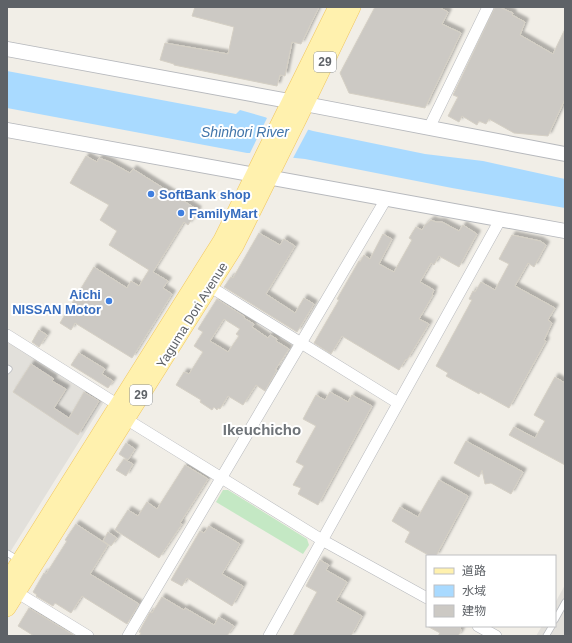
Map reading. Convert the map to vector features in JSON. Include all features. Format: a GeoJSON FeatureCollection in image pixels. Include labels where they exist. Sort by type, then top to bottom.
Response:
{"type":"FeatureCollection","features":[{"type":"Feature","properties":{"kind":"main road","name":"Yaguma Dori Avenue"},"geometry":{"type":"LineString","coordinates":[[295,109],[337,7]]}},
{"type":"Feature","properties":{"kind":"main road","name":"Yaguma Dori Avenue"},"geometry":{"type":"LineString","coordinates":[[10,587],[235,246],[265,170],[295,109],[352,7]]}},
{"type":"Feature","properties":{"kind":"main road","name":"Yaguma Dori Avenue"},"geometry":{"type":"LineString","coordinates":[[7,608],[14,557],[125,413],[222,240],[265,170]]}},
{"type":"Feature","properties":{"kind":"street"},"geometry":{"type":"LineString","coordinates":[[429,128],[488,7]]}},
{"type":"Feature","properties":{"kind":"street"},"geometry":{"type":"LineString","coordinates":[[7,49],[295,109],[429,128],[565,154]]}},
{"type":"Feature","properties":{"kind":"street"},"geometry":{"type":"LineString","coordinates":[[7,130],[265,170],[386,199],[565,231]]}},
{"type":"Feature","properties":{"kind":"street"},"geometry":{"type":"LineString","coordinates":[[128,636],[386,199]]}},
{"type":"Feature","properties":{"kind":"street"},"geometry":{"type":"LineString","coordinates":[[269,636],[500,220]]}},
{"type":"Feature","properties":{"kind":"street"},"geometry":{"type":"LineString","coordinates":[[209,286],[398,402]]}},
{"type":"Feature","properties":{"kind":"street"},"geometry":{"type":"LineString","coordinates":[[7,335],[221,478],[322,540],[426,597]]}},
{"type":"Feature","properties":{"kind":"street"},"geometry":{"type":"LineString","coordinates":[[10,587],[88,636]]}},
{"type":"Feature","properties":{"kind":"street"},"geometry":{"type":"LineString","coordinates":[[480,627],[496,636]]}},
{"type":"Feature","properties":{"kind":"lane"},"geometry":{"type":"LineString","coordinates":[[7,368],[9,368],[7,371]]}},
{"type":"Feature","properties":{"kind":"lane"},"geometry":{"type":"LineString","coordinates":[[556,618],[565,602]]}},
{"type":"Feature","properties":{"kind":"lane"},"geometry":{"type":"LineString","coordinates":[[546,636],[551,627]]}},
{"type":"Feature","properties":{"kind":"shaded area"},"geometry":{"type":"Polygon","coordinates":[[[7,341],[104,402],[7,557],[7,341]]]}},
{"type":"Feature","properties":{"kind":"shaded area"},"geometry":{"type":"Polygon","coordinates":[[[565,585],[565,636],[536,636],[541,627],[556,627],[556,601],[565,585]]]}},
{"type":"Feature","properties":{"kind":"green space"},"geometry":{"type":"Polygon","coordinates":[[[223,490],[228,490],[307,539],[309,545],[303,554],[216,502],[223,490]]]}},
{"type":"Feature","properties":{"kind":"water","name":"Shinhori River"},"geometry":{"type":"Polygon","coordinates":[[[7,71],[236,114],[240,110],[313,131],[425,154],[483,161],[565,179],[565,208],[452,188],[305,159],[247,153],[7,108],[7,71]]]}},
{"type":"Feature","properties":{"kind":"pier"},"geometry":{"type":"Polygon","coordinates":[[[267,115],[309,128],[292,160],[246,155],[247,153],[250,153],[267,118],[267,115]]]}},
{"type":"Feature","properties":{"kind":"building"},"geometry":{"type":"Polygon","coordinates":[[[195,7],[319,7],[301,44],[292,42],[285,76],[280,75],[277,86],[174,65],[160,60],[165,43],[228,54],[234,27],[192,16],[195,7]]]}},
{"type":"Feature","properties":{"kind":"building"},"geometry":{"type":"Polygon","coordinates":[[[375,7],[439,7],[448,12],[442,24],[461,33],[425,108],[349,93],[340,73],[375,7]]]}},
{"type":"Feature","properties":{"kind":"building"},"geometry":{"type":"Polygon","coordinates":[[[495,7],[499,7],[513,13],[512,15],[525,22],[520,35],[553,54],[565,29],[565,99],[548,136],[514,133],[489,119],[486,124],[479,121],[477,125],[462,116],[459,122],[448,116],[458,97],[453,95],[495,7]]]}},
{"type":"Feature","properties":{"kind":"building"},"geometry":{"type":"Polygon","coordinates":[[[86,156],[97,162],[99,158],[110,162],[130,173],[133,169],[198,210],[188,225],[184,222],[153,272],[168,281],[163,288],[172,294],[132,358],[75,323],[71,330],[60,323],[94,267],[127,288],[131,281],[139,286],[149,270],[109,245],[117,231],[100,220],[109,205],[70,183],[86,156]]]}},
{"type":"Feature","properties":{"kind":"building"},"geometry":{"type":"Polygon","coordinates":[[[431,220],[442,222],[459,231],[463,225],[477,234],[459,267],[439,256],[434,265],[431,263],[420,282],[434,290],[433,295],[419,319],[429,324],[407,360],[406,359],[399,370],[342,336],[331,354],[314,343],[339,300],[337,299],[359,261],[360,262],[364,255],[370,259],[383,234],[392,239],[379,264],[394,272],[412,240],[409,238],[416,227],[422,230],[431,220]]]}},
{"type":"Feature","properties":{"kind":"building"},"geometry":{"type":"Polygon","coordinates":[[[259,233],[280,245],[284,239],[295,246],[266,294],[295,313],[304,298],[314,304],[297,332],[224,287],[231,277],[233,278],[259,233]]]}},
{"type":"Feature","properties":{"kind":"building"},"geometry":{"type":"Polygon","coordinates":[[[512,235],[540,241],[546,245],[534,267],[528,263],[515,286],[555,308],[548,320],[552,323],[544,340],[546,341],[509,408],[446,376],[448,373],[436,366],[472,300],[469,299],[473,291],[475,292],[481,282],[495,290],[509,264],[499,259],[512,235]]]}},
{"type":"Feature","properties":{"kind":"building"},"geometry":{"type":"Polygon","coordinates":[[[217,299],[254,324],[252,327],[268,338],[270,335],[277,339],[276,341],[289,349],[275,370],[277,370],[265,391],[256,385],[243,405],[228,396],[220,409],[218,408],[217,410],[214,407],[212,410],[200,402],[201,400],[176,385],[184,372],[189,374],[203,352],[194,346],[203,332],[198,329],[217,299]],[[224,319],[210,341],[228,352],[239,336],[236,334],[240,329],[224,319]]]}},
{"type":"Feature","properties":{"kind":"building"},"geometry":{"type":"Polygon","coordinates":[[[39,330],[47,335],[39,347],[32,342],[39,330]]]}},
{"type":"Feature","properties":{"kind":"building"},"geometry":{"type":"Polygon","coordinates":[[[79,353],[105,369],[102,374],[113,381],[108,388],[71,365],[79,353]]]}},
{"type":"Feature","properties":{"kind":"building"},"geometry":{"type":"Polygon","coordinates":[[[31,364],[54,379],[52,381],[66,389],[54,408],[69,418],[84,392],[99,401],[78,435],[13,392],[31,364]]]}},
{"type":"Feature","properties":{"kind":"building"},"geometry":{"type":"Polygon","coordinates":[[[555,377],[565,383],[565,465],[509,435],[514,427],[535,438],[545,421],[534,415],[555,377]]]}},
{"type":"Feature","properties":{"kind":"building"},"geometry":{"type":"Polygon","coordinates":[[[330,392],[348,402],[352,395],[372,406],[318,505],[298,494],[301,488],[293,485],[304,466],[296,462],[316,426],[303,419],[316,395],[325,400],[330,392]]]}},
{"type":"Feature","properties":{"kind":"building"},"geometry":{"type":"Polygon","coordinates":[[[466,441],[523,472],[511,494],[491,483],[485,484],[482,470],[479,477],[454,463],[466,441]]]}},
{"type":"Feature","properties":{"kind":"building"},"geometry":{"type":"Polygon","coordinates":[[[126,443],[135,449],[128,460],[119,454],[126,443]]]}},
{"type":"Feature","properties":{"kind":"building"},"geometry":{"type":"Polygon","coordinates":[[[124,459],[133,464],[126,476],[116,470],[124,459]]]}},
{"type":"Feature","properties":{"kind":"building"},"geometry":{"type":"Polygon","coordinates":[[[185,465],[208,479],[180,523],[182,524],[159,558],[115,530],[128,510],[138,516],[147,502],[157,509],[185,465]]]}},
{"type":"Feature","properties":{"kind":"building"},"geometry":{"type":"Polygon","coordinates":[[[439,480],[468,496],[437,555],[428,555],[405,542],[410,532],[392,521],[400,507],[418,517],[439,480]]]}},
{"type":"Feature","properties":{"kind":"building"},"geometry":{"type":"Polygon","coordinates":[[[76,524],[108,545],[90,574],[139,604],[127,624],[82,596],[71,613],[55,603],[53,606],[36,596],[37,595],[33,592],[44,573],[46,574],[67,541],[65,540],[76,524]]]}},
{"type":"Feature","properties":{"kind":"building"},"geometry":{"type":"Polygon","coordinates":[[[209,526],[240,544],[222,574],[243,586],[232,606],[187,578],[182,586],[171,580],[200,531],[204,533],[209,526]]]}},
{"type":"Feature","properties":{"kind":"building"},"geometry":{"type":"Polygon","coordinates":[[[108,532],[117,538],[111,546],[103,541],[108,532]]]}},
{"type":"Feature","properties":{"kind":"building"},"geometry":{"type":"Polygon","coordinates":[[[320,560],[329,565],[326,570],[347,582],[336,601],[362,616],[351,636],[293,636],[317,592],[306,586],[320,560]]]}},
{"type":"Feature","properties":{"kind":"building"},"geometry":{"type":"Polygon","coordinates":[[[162,597],[184,610],[185,608],[214,625],[219,617],[234,626],[227,636],[139,636],[141,633],[139,632],[150,612],[152,613],[162,597]]]}},
{"type":"Feature","properties":{"kind":"building"},"geometry":{"type":"Polygon","coordinates":[[[29,608],[75,636],[34,636],[18,626],[29,608]]]}},
{"type":"Feature","properties":{"kind":"building"},"geometry":{"type":"Polygon","coordinates":[[[429,627],[460,627],[461,631],[458,636],[438,636],[440,633],[429,627]]]}},
{"type":"Feature","properties":{"kind":"place","name":"SoftBank shop"},"geometry":{"type":"Point","coordinates":[151,194]}},
{"type":"Feature","properties":{"kind":"place","name":"FamilyMart"},"geometry":{"type":"Point","coordinates":[181,213]}},
{"type":"Feature","properties":{"kind":"place","name":"Aichi NISSAN Motor"},"geometry":{"type":"Point","coordinates":[109,301]}},
{"type":"Feature","properties":{"kind":"district","name":"Ikeuchicho"},"geometry":{"type":"Point","coordinates":[262,429]}}]}
